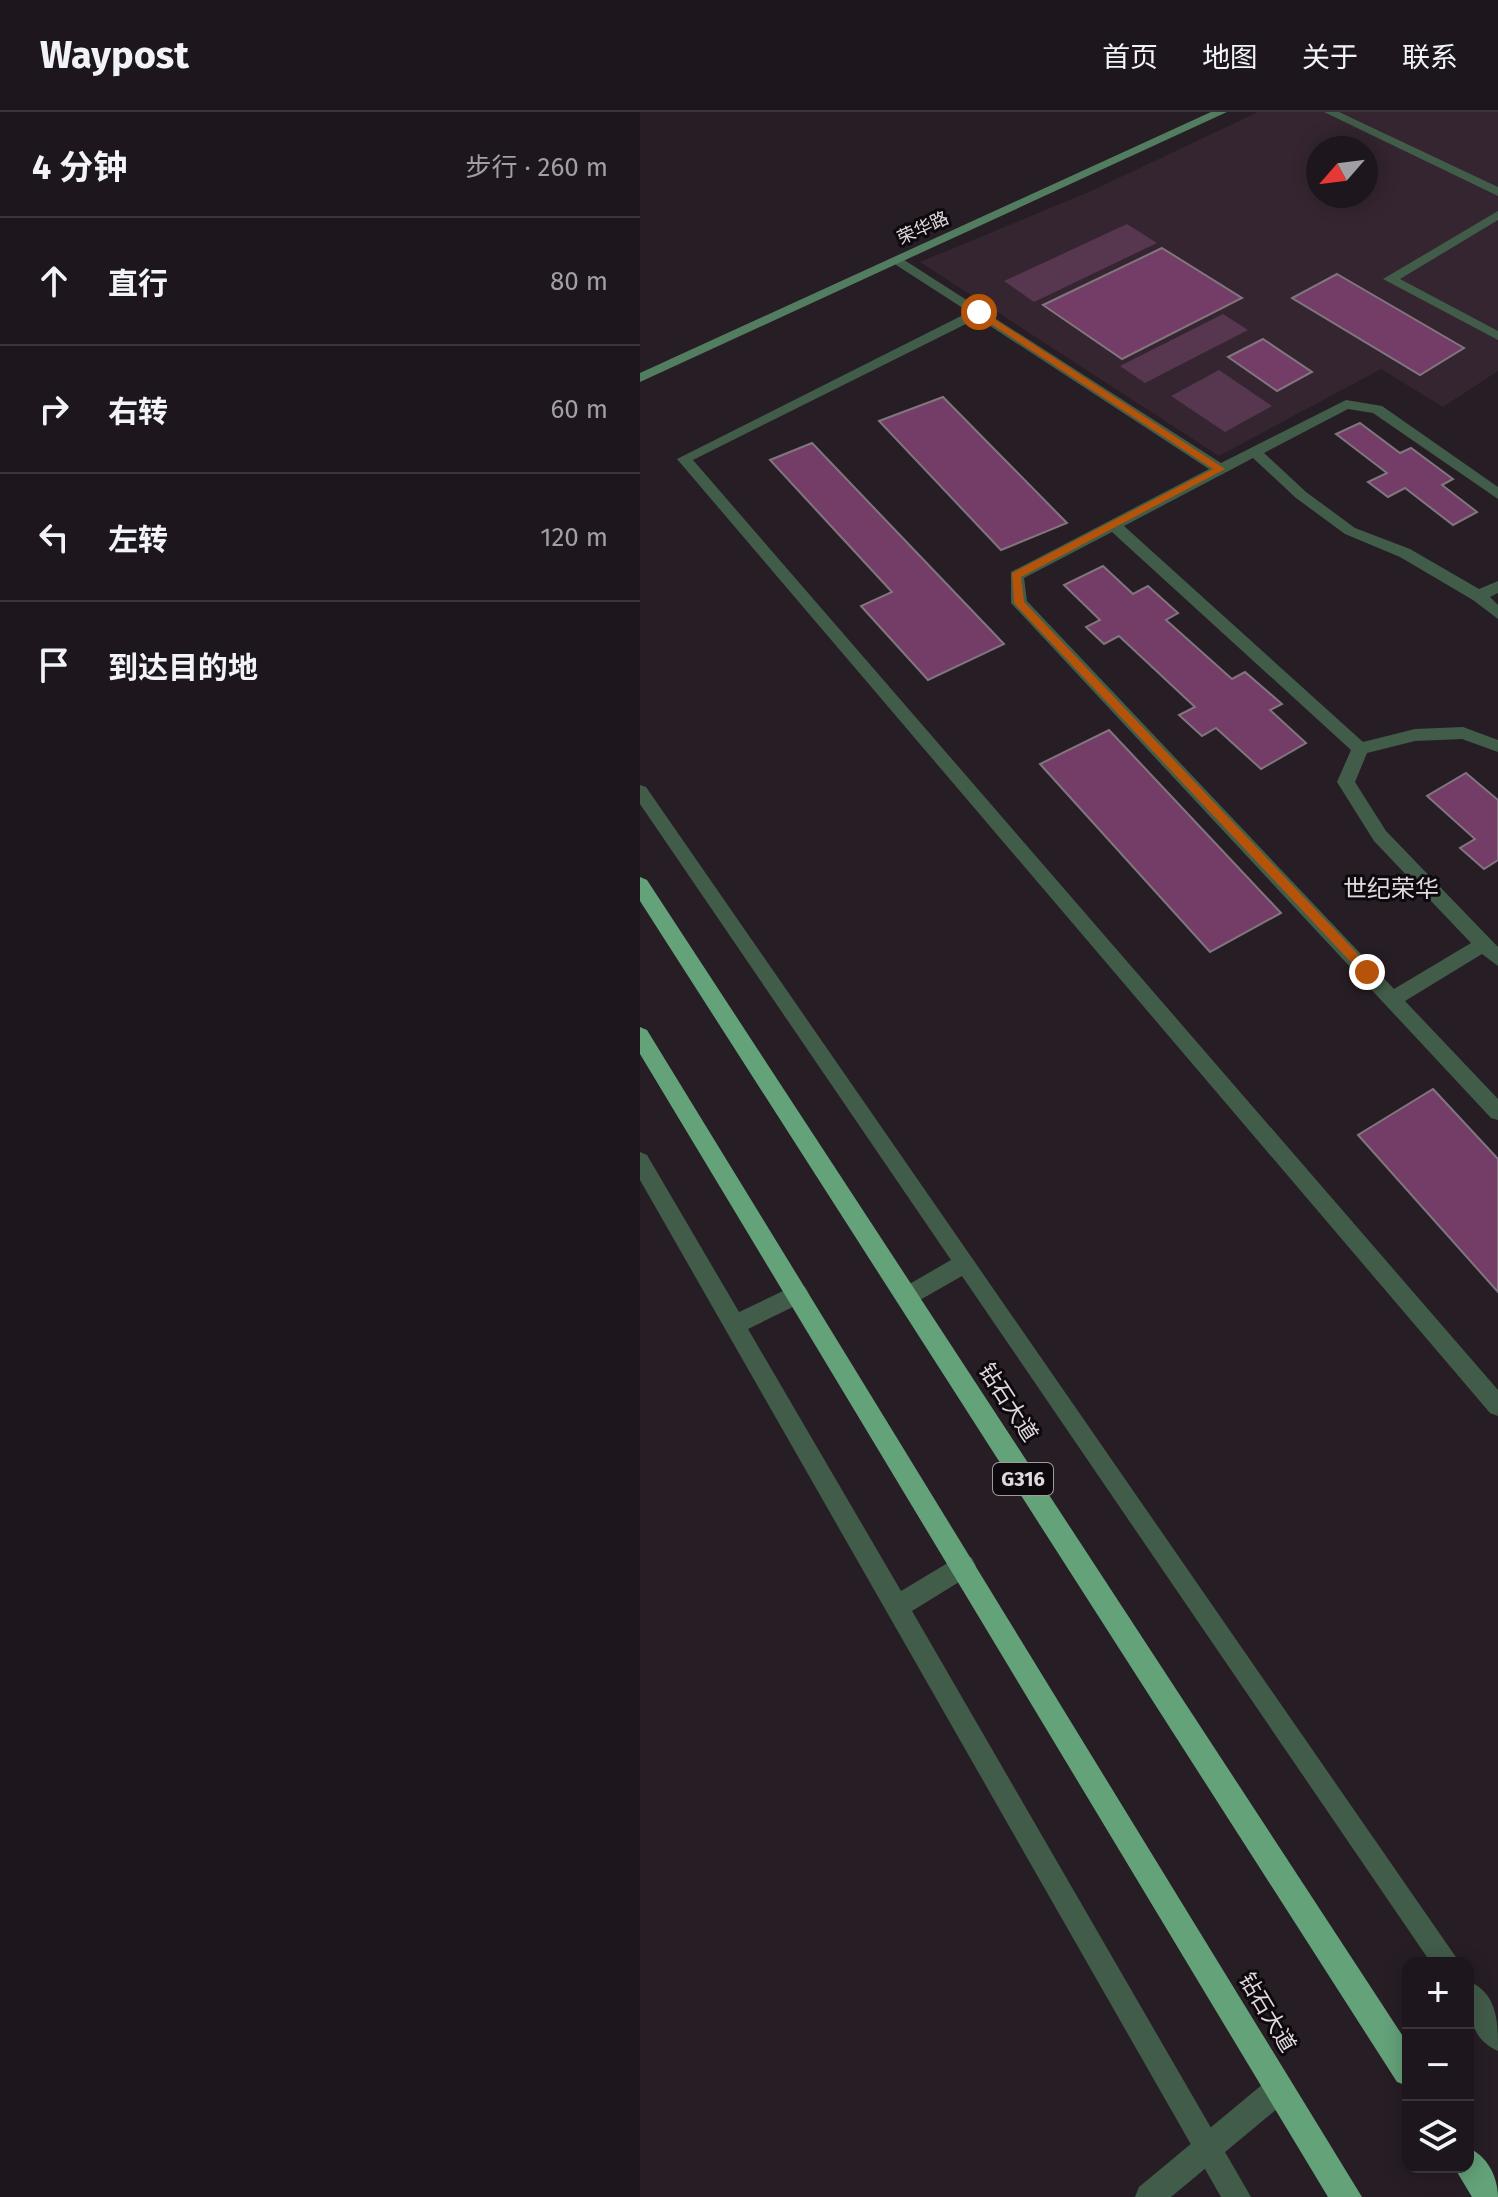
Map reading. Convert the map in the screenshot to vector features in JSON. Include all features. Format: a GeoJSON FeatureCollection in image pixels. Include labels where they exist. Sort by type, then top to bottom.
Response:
{"type":"FeatureCollection","features":[{"type":"Feature","properties":{"kind":"highway","name":"钻石大道"},"geometry":{"type":"LineString","coordinates":[[640,885],[1402,2062]]}},
{"type":"Feature","properties":{"kind":"highway","name":"钻石大道"},"geometry":{"type":"LineString","coordinates":[[640,1036],[1346,2197]]}},
{"type":"Feature","properties":{"kind":"highway"},"geometry":{"type":"LineString","coordinates":[[1474,2172],[1490,2197]]}},
{"type":"Feature","properties":{"kind":"main road","name":"荣华路"},"geometry":{"type":"LineString","coordinates":[[640,378],[1221,112]]}},
{"type":"Feature","properties":{"kind":"street"},"geometry":{"type":"LineString","coordinates":[[1330,112],[1498,192]]}},
{"type":"Feature","properties":{"kind":"street"},"geometry":{"type":"LineString","coordinates":[[1498,215],[1390,279],[1498,336]]}},
{"type":"Feature","properties":{"kind":"street"},"geometry":{"type":"LineString","coordinates":[[898,260],[1220,469]]}},
{"type":"Feature","properties":{"kind":"street"},"geometry":{"type":"LineString","coordinates":[[979,312],[684,459],[1498,1406]]}},
{"type":"Feature","properties":{"kind":"street"},"geometry":{"type":"LineString","coordinates":[[1498,494],[1377,409],[1346,404],[1016,576],[1019,603],[1498,1112]]}},
{"type":"Feature","properties":{"kind":"street"},"geometry":{"type":"LineString","coordinates":[[1255,452],[1301,495],[1350,531],[1405,553],[1479,596],[1498,614]]}},
{"type":"Feature","properties":{"kind":"street"},"geometry":{"type":"LineString","coordinates":[[1114,525],[1360,749]]}},
{"type":"Feature","properties":{"kind":"street"},"geometry":{"type":"LineString","coordinates":[[1479,596],[1498,586]]}},
{"type":"Feature","properties":{"kind":"street"},"geometry":{"type":"LineString","coordinates":[[1360,749],[1415,735],[1463,733],[1497,743]]}},
{"type":"Feature","properties":{"kind":"street"},"geometry":{"type":"LineString","coordinates":[[1360,749],[1346,782],[1380,836],[1498,959]]}},
{"type":"Feature","properties":{"kind":"street"},"geometry":{"type":"LineString","coordinates":[[640,791],[1443,1957]]}},
{"type":"Feature","properties":{"kind":"street"},"geometry":{"type":"LineString","coordinates":[[1393,999],[1482,945]]}},
{"type":"Feature","properties":{"kind":"street"},"geometry":{"type":"LineString","coordinates":[[640,1161],[1237,2197]]}},
{"type":"Feature","properties":{"kind":"street"},"geometry":{"type":"LineString","coordinates":[[906,1297],[965,1263]]}},
{"type":"Feature","properties":{"kind":"street"},"geometry":{"type":"LineString","coordinates":[[736,1324],[798,1294]]}},
{"type":"Feature","properties":{"kind":"street"},"geometry":{"type":"LineString","coordinates":[[899,1606],[964,1566]]}},
{"type":"Feature","properties":{"kind":"street"},"geometry":{"type":"LineString","coordinates":[[1474,2003],[1498,2037]]}},
{"type":"Feature","properties":{"kind":"street"},"geometry":{"type":"LineString","coordinates":[[1149,2197],[1279,2089]]}},
{"type":"Feature","properties":{"kind":"shaded area"},"geometry":{"type":"Polygon","coordinates":[[[1258,112],[1498,112],[1498,371],[1443,407],[1381,369],[1219,456],[920,262],[1089,192],[1258,112]]]}},
{"type":"Feature","properties":{"kind":"shaded area"},"geometry":{"type":"Polygon","coordinates":[[[1127,224],[1157,243],[1034,302],[1004,281],[1127,224]]]}},
{"type":"Feature","properties":{"kind":"shaded area"},"geometry":{"type":"Polygon","coordinates":[[[1223,314],[1248,330],[1145,383],[1120,366],[1223,314]]]}},
{"type":"Feature","properties":{"kind":"shaded area"},"geometry":{"type":"Polygon","coordinates":[[[1219,370],[1272,406],[1225,432],[1171,396],[1219,370]]]}},
{"type":"Feature","properties":{"kind":"building"},"geometry":{"type":"Polygon","coordinates":[[[1162,248],[1242,298],[1122,359],[1043,305],[1162,248]]]}},
{"type":"Feature","properties":{"kind":"building"},"geometry":{"type":"Polygon","coordinates":[[[1337,274],[1464,348],[1420,375],[1292,298],[1337,274]]]}},
{"type":"Feature","properties":{"kind":"building"},"geometry":{"type":"Polygon","coordinates":[[[1263,339],[1312,372],[1277,391],[1228,357],[1263,339]]]}},
{"type":"Feature","properties":{"kind":"building"},"geometry":{"type":"Polygon","coordinates":[[[943,397],[1067,523],[1001,550],[879,421],[943,397]]]}},
{"type":"Feature","properties":{"kind":"building"},"geometry":{"type":"Polygon","coordinates":[[[1360,423],[1400,453],[1411,448],[1453,479],[1442,485],[1477,512],[1453,525],[1405,488],[1388,497],[1368,482],[1387,473],[1336,434],[1360,423]]]}},
{"type":"Feature","properties":{"kind":"building"},"geometry":{"type":"Polygon","coordinates":[[[812,443],[1004,644],[928,680],[861,606],[892,592],[770,460],[812,443]]]}},
{"type":"Feature","properties":{"kind":"building"},"geometry":{"type":"Polygon","coordinates":[[[1103,566],[1133,594],[1148,586],[1178,613],[1166,620],[1232,679],[1245,672],[1282,704],[1270,710],[1306,743],[1261,769],[1216,728],[1202,736],[1179,715],[1195,707],[1119,636],[1104,644],[1086,627],[1100,620],[1064,585],[1103,566]]]}},
{"type":"Feature","properties":{"kind":"building"},"geometry":{"type":"Polygon","coordinates":[[[1109,730],[1281,913],[1210,952],[1040,764],[1109,730]]]}},
{"type":"Feature","properties":{"kind":"building"},"geometry":{"type":"Polygon","coordinates":[[[1466,773],[1498,800],[1498,860],[1484,869],[1460,848],[1475,839],[1427,796],[1466,773]]]}},
{"type":"Feature","properties":{"kind":"building"},"geometry":{"type":"Polygon","coordinates":[[[1433,1089],[1498,1159],[1498,1292],[1358,1135],[1433,1089]]]}},
{"type":"Feature","properties":{"kind":"district","name":"世纪荣华"},"geometry":{"type":"Point","coordinates":[1391,889]}},
{"type":"Feature","properties":{"kind":"route"},"geometry":{"type":"LineString","coordinates":[[979,312],[1220,469],[1016,576],[1019,603],[1367,972]]}}]}
